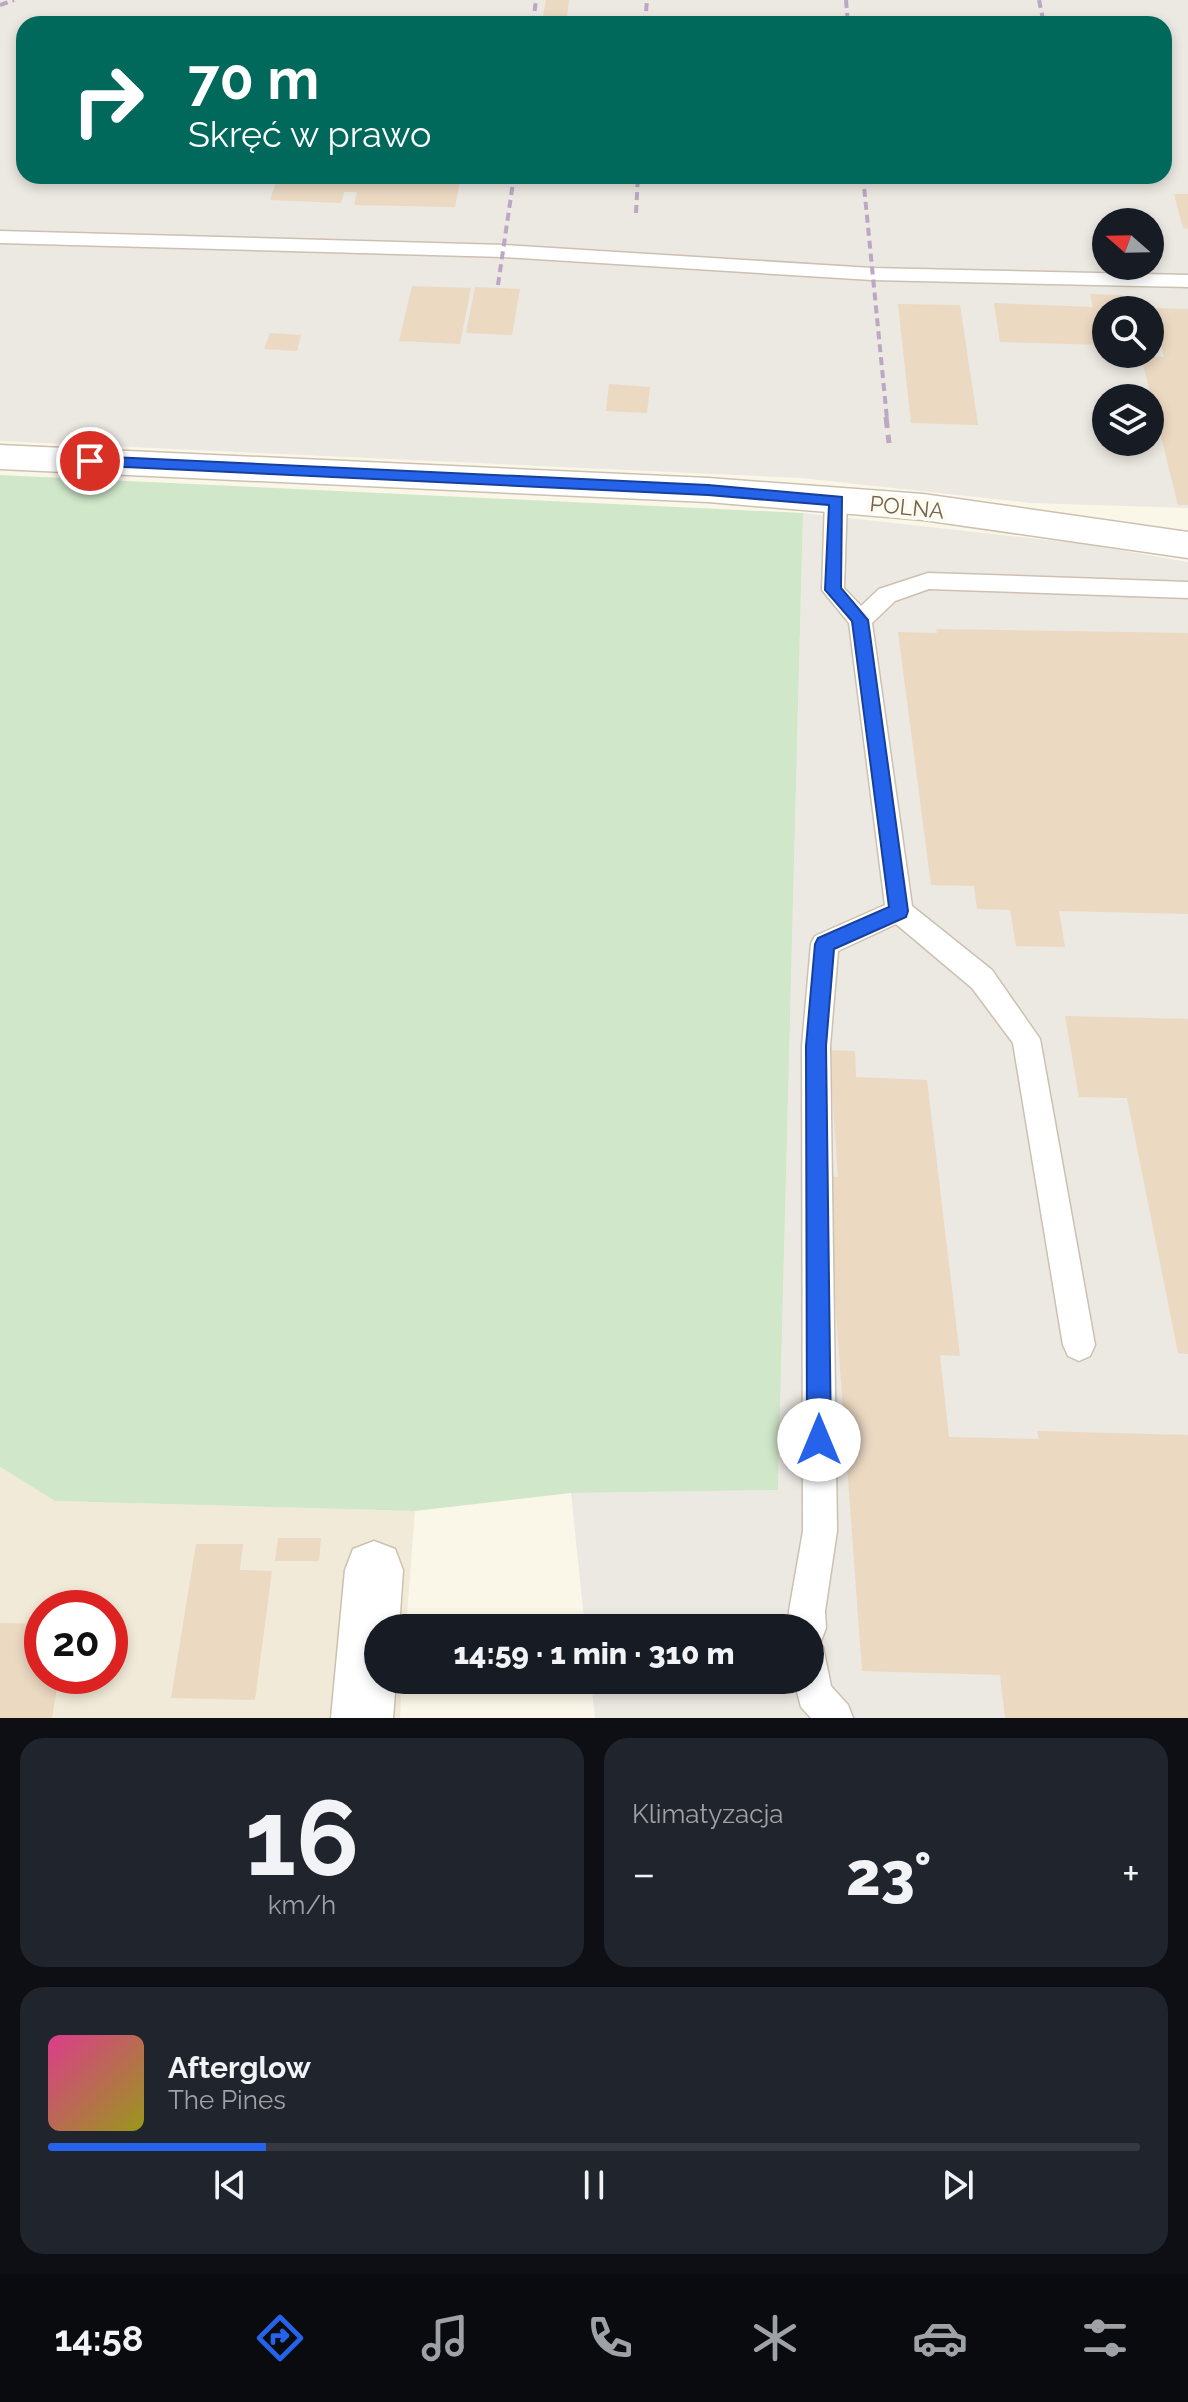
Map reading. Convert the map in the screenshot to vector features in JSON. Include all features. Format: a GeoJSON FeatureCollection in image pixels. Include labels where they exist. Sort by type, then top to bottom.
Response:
{"type":"FeatureCollection","features":[{"type":"Feature","properties":{"kind":"street","name":"POLNA"},"geometry":{"type":"LineString","coordinates":[[0,457],[708,490],[923,507],[1188,545]]}},
{"type":"Feature","properties":{"kind":"street"},"geometry":{"type":"LineString","coordinates":[[362,1718],[374,1570]]}},
{"type":"Feature","properties":{"kind":"lane"},"geometry":{"type":"LineString","coordinates":[[0,237],[504,251],[872,274],[1188,281]]}},
{"type":"Feature","properties":{"kind":"lane"},"geometry":{"type":"LineString","coordinates":[[836,500],[833,590],[860,620],[899,911],[982,979],[1026,1039],[1079,1345]]}},
{"type":"Feature","properties":{"kind":"lane"},"geometry":{"type":"LineString","coordinates":[[860,620],[887,595],[928,581],[1188,590]]}},
{"type":"Feature","properties":{"kind":"lane"},"geometry":{"type":"LineString","coordinates":[[807,1614],[820,1531],[816,1046],[825,944],[899,911]]}},
{"type":"Feature","properties":{"kind":"lane"},"geometry":{"type":"LineString","coordinates":[[814,1694],[835,1718]]}},
{"type":"Feature","properties":{"kind":"shaded area"},"geometry":{"type":"Polygon","coordinates":[[[0,0],[1188,0],[1188,508],[1031,503],[801,478],[0,441],[0,0]]]}},
{"type":"Feature","properties":{"kind":"shaded area"},"geometry":{"type":"Polygon","coordinates":[[[803,513],[1084,544],[1188,562],[1188,1718],[595,1718],[592,1694],[824,1694],[824,1614],[584,1614],[571,1493],[778,1490],[803,513]]]}},
{"type":"Feature","properties":{"kind":"shaded area"},"geometry":{"type":"Polygon","coordinates":[[[0,1467],[55,1501],[415,1511],[407,1614],[364,1614],[364,1694],[401,1694],[400,1718],[0,1718],[0,1467]]]}},
{"type":"Feature","properties":{"kind":"green space"},"geometry":{"type":"Polygon","coordinates":[[[0,475],[803,513],[778,1490],[571,1493],[415,1511],[55,1501],[0,1467],[0,475]]]}},
{"type":"Feature","properties":{"kind":"building"},"geometry":{"type":"Polygon","coordinates":[[[546,0],[569,0],[567,16],[543,16],[546,0]]]}},
{"type":"Feature","properties":{"kind":"building"},"geometry":{"type":"Polygon","coordinates":[[[275,184],[459,184],[455,207],[354,205],[357,192],[344,192],[341,203],[270,200],[275,184]]]}},
{"type":"Feature","properties":{"kind":"building"},"geometry":{"type":"Polygon","coordinates":[[[1174,194],[1188,194],[1188,229],[1183,228],[1174,194]]]}},
{"type":"Feature","properties":{"kind":"building"},"geometry":{"type":"Polygon","coordinates":[[[412,286],[471,288],[460,344],[399,341],[412,286]]]}},
{"type":"Feature","properties":{"kind":"building"},"geometry":{"type":"Polygon","coordinates":[[[475,287],[520,289],[512,335],[466,333],[475,287]]]}},
{"type":"Feature","properties":{"kind":"building"},"geometry":{"type":"Polygon","coordinates":[[[1090,294],[1122,295],[1092,296],[1092,303],[1090,294]]]}},
{"type":"Feature","properties":{"kind":"building"},"geometry":{"type":"Polygon","coordinates":[[[994,303],[1092,307],[1092,345],[1000,342],[994,303]]]}},
{"type":"Feature","properties":{"kind":"building"},"geometry":{"type":"Polygon","coordinates":[[[898,304],[960,305],[978,425],[911,423],[898,304]]]}},
{"type":"Feature","properties":{"kind":"building"},"geometry":{"type":"Polygon","coordinates":[[[1164,308],[1188,309],[1188,505],[1178,505],[1164,449],[1164,384],[1148,384],[1144,368],[1164,368],[1164,308]]]}},
{"type":"Feature","properties":{"kind":"building"},"geometry":{"type":"Polygon","coordinates":[[[270,333],[301,335],[297,351],[264,349],[270,333]]]}},
{"type":"Feature","properties":{"kind":"building"},"geometry":{"type":"Polygon","coordinates":[[[609,384],[650,387],[647,413],[606,411],[609,384]]]}},
{"type":"Feature","properties":{"kind":"building"},"geometry":{"type":"Polygon","coordinates":[[[936,629],[1188,633],[1188,914],[1059,911],[1065,947],[1016,946],[1010,910],[977,909],[974,886],[931,885],[898,632],[937,633],[936,629]]]}},
{"type":"Feature","properties":{"kind":"building"},"geometry":{"type":"Polygon","coordinates":[[[1065,1016],[1188,1019],[1188,1354],[1178,1353],[1127,1098],[1079,1097],[1065,1016]]]}},
{"type":"Feature","properties":{"kind":"building"},"geometry":{"type":"Polygon","coordinates":[[[829,1050],[855,1051],[856,1077],[927,1080],[960,1356],[940,1355],[949,1437],[1039,1439],[1037,1431],[1188,1435],[1188,1718],[1005,1718],[1000,1675],[862,1671],[826,1176],[838,1177],[829,1050]]]}},
{"type":"Feature","properties":{"kind":"building"},"geometry":{"type":"Polygon","coordinates":[[[278,1538],[321,1538],[319,1561],[275,1561],[278,1538]]]}},
{"type":"Feature","properties":{"kind":"building"},"geometry":{"type":"Polygon","coordinates":[[[196,1544],[243,1544],[240,1570],[272,1571],[255,1700],[171,1698],[196,1544]]]}},
{"type":"Feature","properties":{"kind":"building"},"geometry":{"type":"Polygon","coordinates":[[[0,1623],[24,1624],[24,1694],[56,1694],[52,1718],[0,1718],[0,1623]]]}},
{"type":"Feature","properties":{"kind":"railway"},"geometry":{"type":"LineString","coordinates":[[0,5],[14,0]]}},
{"type":"Feature","properties":{"kind":"railway"},"geometry":{"type":"LineString","coordinates":[[534,16],[536,0]]}},
{"type":"Feature","properties":{"kind":"railway"},"geometry":{"type":"LineString","coordinates":[[646,16],[647,0]]}},
{"type":"Feature","properties":{"kind":"railway"},"geometry":{"type":"LineString","coordinates":[[846,0],[847,16]]}},
{"type":"Feature","properties":{"kind":"railway"},"geometry":{"type":"LineString","coordinates":[[1039,0],[1042,16]]}},
{"type":"Feature","properties":{"kind":"railway"},"geometry":{"type":"LineString","coordinates":[[498,285],[513,184]]}},
{"type":"Feature","properties":{"kind":"railway"},"geometry":{"type":"LineString","coordinates":[[636,213],[638,184]]}},
{"type":"Feature","properties":{"kind":"railway"},"geometry":{"type":"LineString","coordinates":[[864,184],[887,419]]}},
{"type":"Feature","properties":{"kind":"railway"},"geometry":{"type":"LineString","coordinates":[[886,417],[889,443]]}},
{"type":"Feature","properties":{"kind":"route"},"geometry":{"type":"LineString","coordinates":[[90,461],[708,490],[836,500],[833,590],[860,620],[899,911],[825,944],[816,1046],[819,1440]]}}]}
